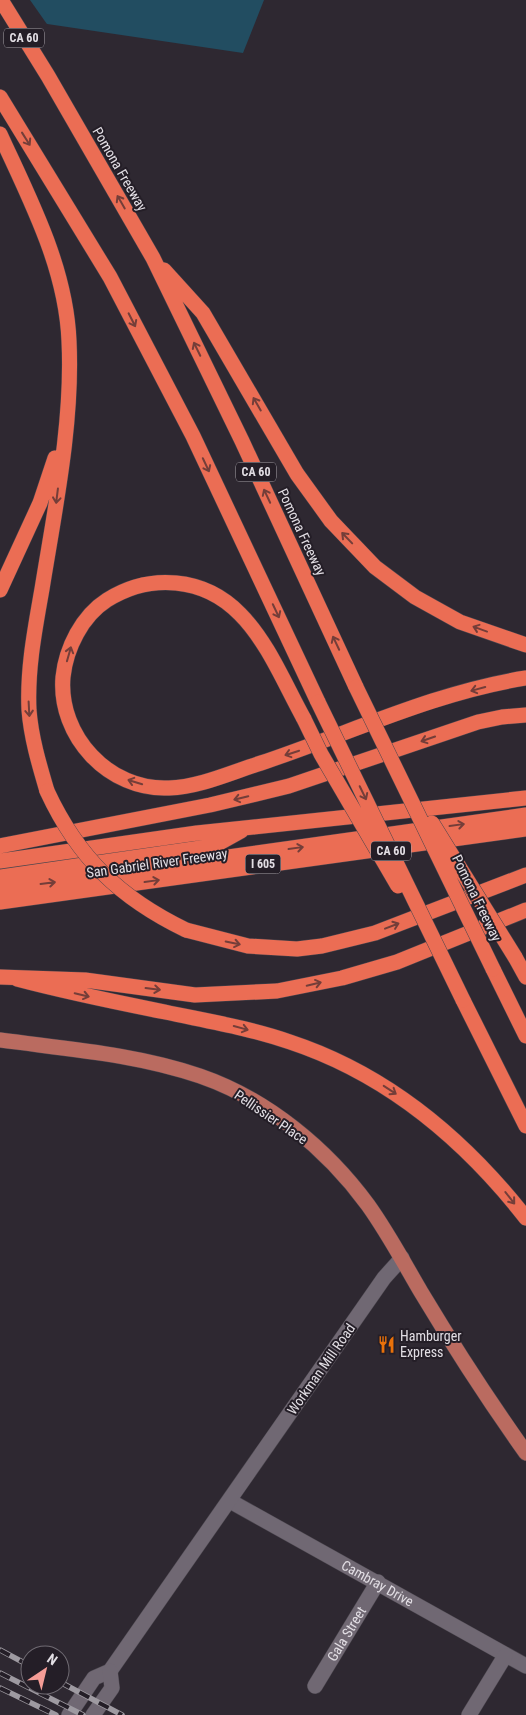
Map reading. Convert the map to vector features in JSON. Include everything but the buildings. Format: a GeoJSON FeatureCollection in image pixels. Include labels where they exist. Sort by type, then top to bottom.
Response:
{"type":"FeatureCollection","features":[{"type":"Feature","properties":{"kind":"highway","name":"Pomona Freeway"},"geometry":{"type":"LineString","coordinates":[[1,0],[48,76],[153,258],[242,441],[356,687],[526,1036]]}},
{"type":"Feature","properties":{"kind":"highway","name":"CA 60"},"geometry":{"type":"LineString","coordinates":[[0,97],[107,272],[193,436],[318,702],[526,1126]]}},
{"type":"Feature","properties":{"kind":"highway"},"geometry":{"type":"LineString","coordinates":[[0,134],[55,261],[70,340],[65,430],[56,502],[31,658],[29,686],[32,733],[47,791],[67,829],[94,866],[138,904],[186,930],[248,946],[297,948],[322,946],[375,933],[526,874]]}},
{"type":"Feature","properties":{"kind":"highway"},"geometry":{"type":"LineString","coordinates":[[153,258],[203,313],[297,474],[330,521],[374,567],[415,597],[460,622],[526,645]]}},
{"type":"Feature","properties":{"kind":"highway"},"geometry":{"type":"LineString","coordinates":[[0,590],[40,502],[65,430]]}},
{"type":"Feature","properties":{"kind":"highway"},"geometry":{"type":"LineString","coordinates":[[463,1000],[322,754],[304,719],[260,640],[240,614],[219,597],[196,586],[163,582],[145,584],[121,592],[99,606],[82,624],[69,649],[63,676],[64,700],[71,727],[85,750],[103,767],[125,780],[149,787],[170,788],[222,776],[418,707],[479,688],[526,678]]}},
{"type":"Feature","properties":{"kind":"highway"},"geometry":{"type":"LineString","coordinates":[[0,846],[210,805],[289,786],[478,722],[502,716],[526,715]]}},
{"type":"Feature","properties":{"kind":"highway"},"geometry":{"type":"LineString","coordinates":[[389,754],[526,977]]}},
{"type":"Feature","properties":{"kind":"highway","name":"San Gabriel River Freeway"},"geometry":{"type":"LineString","coordinates":[[0,861],[197,833],[526,798]]}},
{"type":"Feature","properties":{"kind":"highway"},"geometry":{"type":"LineString","coordinates":[[0,889],[526,815]]}},
{"type":"Feature","properties":{"kind":"highway"},"geometry":{"type":"LineString","coordinates":[[0,877],[214,846],[247,828]]}},
{"type":"Feature","properties":{"kind":"highway","name":"San Gabriel River Freeway"},"geometry":{"type":"LineString","coordinates":[[0,902],[526,829]]}},
{"type":"Feature","properties":{"kind":"highway"},"geometry":{"type":"LineString","coordinates":[[0,977],[84,980],[195,995],[277,991],[342,978],[397,962],[526,910]]}},
{"type":"Feature","properties":{"kind":"highway"},"geometry":{"type":"LineString","coordinates":[[17,979],[83,996],[233,1026],[290,1042],[334,1059],[376,1081],[416,1108],[446,1132],[477,1159],[526,1218]]}},
{"type":"Feature","properties":{"kind":"main road","name":"Pellissier Place"},"geometry":{"type":"LineString","coordinates":[[0,1040],[139,1059],[202,1077],[232,1090],[293,1128],[325,1155],[369,1206],[402,1258]]}},
{"type":"Feature","properties":{"kind":"main road"},"geometry":{"type":"LineString","coordinates":[[402,1258],[490,1402],[526,1453]]}},
{"type":"Feature","properties":{"kind":"street","name":"Workman Mill Road"},"geometry":{"type":"LineString","coordinates":[[69,1715],[94,1678],[110,1672],[384,1278],[402,1258]]}},
{"type":"Feature","properties":{"kind":"street","name":"Cambray Drive"},"geometry":{"type":"LineString","coordinates":[[230,1501],[526,1666]]}},
{"type":"Feature","properties":{"kind":"street","name":"Gala Street"},"geometry":{"type":"LineString","coordinates":[[315,1686],[378,1582]]}},
{"type":"Feature","properties":{"kind":"street"},"geometry":{"type":"LineString","coordinates":[[469,1715],[506,1656]]}},
{"type":"Feature","properties":{"kind":"street","name":"Workman Mill Road"},"geometry":{"type":"LineString","coordinates":[[93,1715],[112,1688],[110,1672]]}},
{"type":"Feature","properties":{"kind":"water"},"geometry":{"type":"Polygon","coordinates":[[[0,0],[264,0],[243,53],[0,17],[0,0]]]}},
{"type":"Feature","properties":{"kind":"pier"},"geometry":{"type":"Polygon","coordinates":[[[0,0],[30,0],[49,27],[0,20],[0,0]]]}},
{"type":"Feature","properties":{"kind":"railway"},"geometry":{"type":"LineString","coordinates":[[0,1650],[20,1661]]}},
{"type":"Feature","properties":{"kind":"railway"},"geometry":{"type":"LineString","coordinates":[[0,1673],[83,1715]]}},
{"type":"Feature","properties":{"kind":"railway"},"geometry":{"type":"LineString","coordinates":[[70,1687],[122,1715]]}},
{"type":"Feature","properties":{"kind":"railway"},"geometry":{"type":"LineString","coordinates":[[0,1688],[56,1715]]}},
{"type":"Feature","properties":{"kind":"place","name":"Hamburger Express"},"geometry":{"type":"Point","coordinates":[386,1344]}}]}
